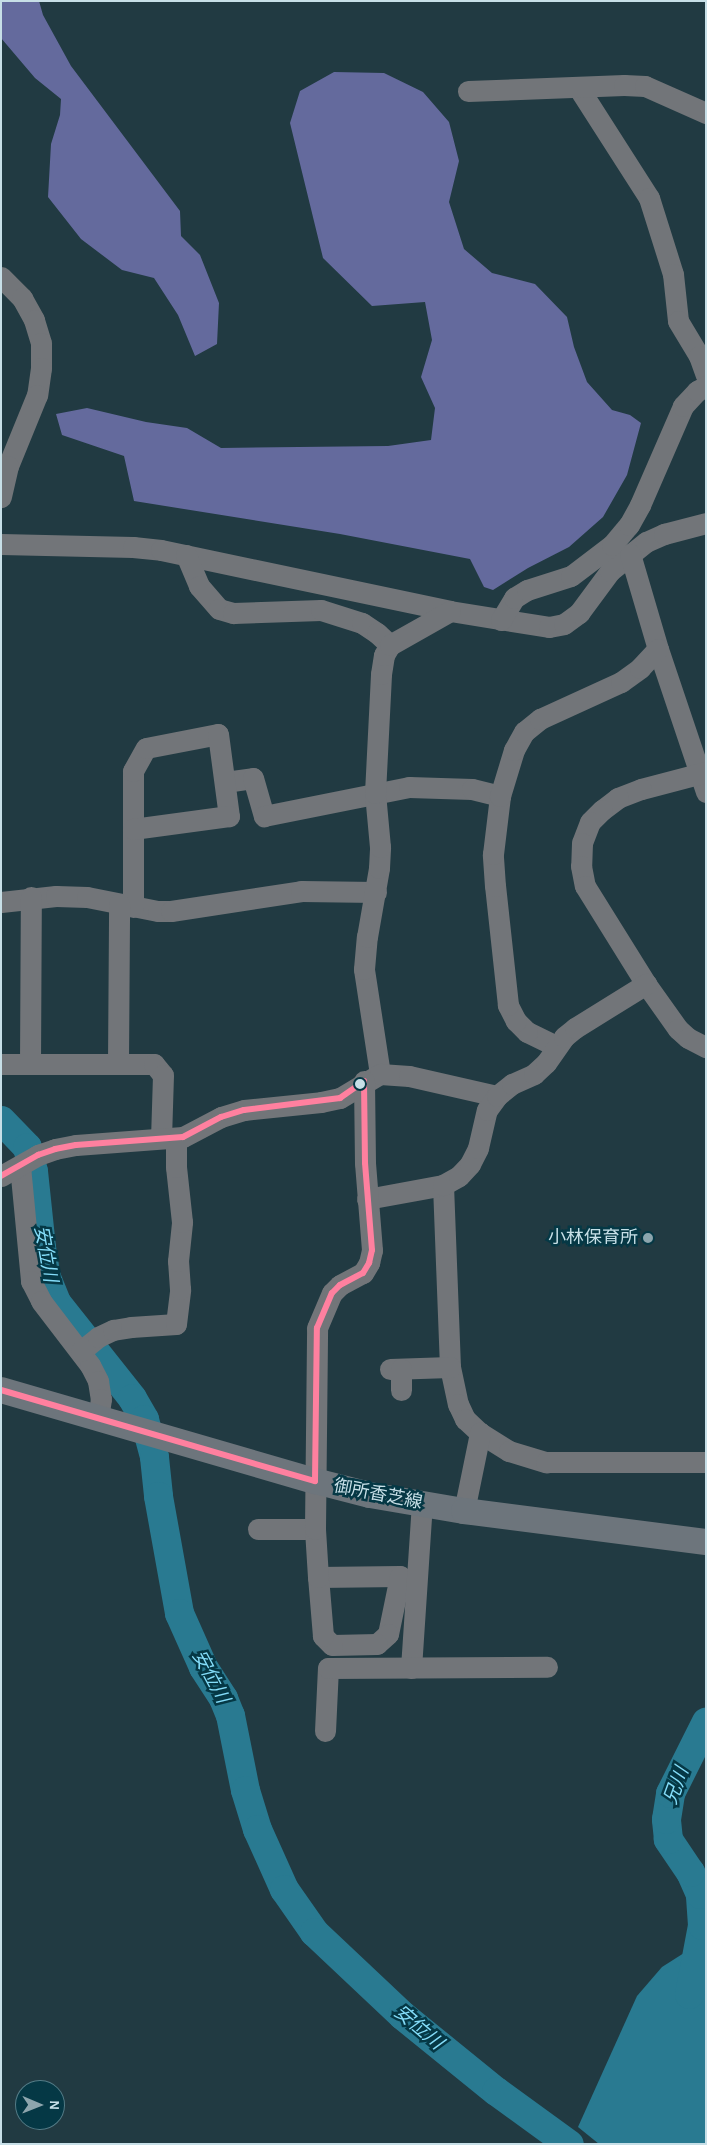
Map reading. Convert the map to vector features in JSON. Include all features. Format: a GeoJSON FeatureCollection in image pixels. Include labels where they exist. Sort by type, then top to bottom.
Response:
{"type":"FeatureCollection","features":[{"type":"Feature","properties":{"kind":"main road","name":"御所香芝線"},"geometry":{"type":"LineString","coordinates":[[1,1390],[165,1436],[315,1482],[370,1495],[464,1511],[706,1542]]}},
{"type":"Feature","properties":{"kind":"street"},"geometry":{"type":"LineString","coordinates":[[468,90],[646,86],[706,112]]}},
{"type":"Feature","properties":{"kind":"street"},"geometry":{"type":"LineString","coordinates":[[578,87],[649,198],[673,274],[678,321],[699,356],[706,375]]}},
{"type":"Feature","properties":{"kind":"street"},"geometry":{"type":"LineString","coordinates":[[1,277],[22,298],[34,320],[41,343],[41,368],[37,395],[8,466],[1,497]]}},
{"type":"Feature","properties":{"kind":"street"},"geometry":{"type":"LineString","coordinates":[[501,620],[514,598],[527,590],[571,576],[612,545],[629,525],[640,505],[672,427],[683,406],[697,391],[706,386]]}},
{"type":"Feature","properties":{"kind":"street"},"geometry":{"type":"LineString","coordinates":[[1,544],[133,547],[186,555],[450,611],[549,627],[564,624],[579,613],[610,571],[646,542],[664,534],[706,523]]}},
{"type":"Feature","properties":{"kind":"street"},"geometry":{"type":"LineString","coordinates":[[630,554],[658,649],[703,780],[641,789],[618,798],[590,822],[582,843],[581,866],[585,886],[646,984],[678,1029],[688,1038],[706,1047]]}},
{"type":"Feature","properties":{"kind":"street"},"geometry":{"type":"LineString","coordinates":[[186,555],[191,572],[199,586],[219,609],[233,613],[321,610],[362,623],[377,632],[390,645]]}},
{"type":"Feature","properties":{"kind":"street"},"geometry":{"type":"LineString","coordinates":[[318,1577],[400,1576],[388,1634],[377,1644],[332,1645],[323,1636],[318,1577],[315,1529],[317,1328],[332,1293],[340,1285],[363,1273],[369,1263],[371,1235],[367,1199],[372,1078],[364,969],[367,937],[376,892],[380,847],[375,793],[381,674],[384,655],[390,645],[450,611]]}},
{"type":"Feature","properties":{"kind":"street"},"geometry":{"type":"LineString","coordinates":[[556,1046],[527,1032],[516,1021],[508,1005],[493,854],[500,796],[514,750],[524,732],[540,719],[621,682],[640,668],[658,649]]}},
{"type":"Feature","properties":{"kind":"street"},"geometry":{"type":"LineString","coordinates":[[118,1063],[126,905],[133,829],[133,772],[146,748],[218,734],[229,816],[133,829]]}},
{"type":"Feature","properties":{"kind":"street"},"geometry":{"type":"LineString","coordinates":[[225,782],[253,778],[264,816],[409,787],[472,789],[500,796]]}},
{"type":"Feature","properties":{"kind":"street"},"geometry":{"type":"LineString","coordinates":[[1,902],[31,897],[87,898],[171,911],[301,891],[376,892]]}},
{"type":"Feature","properties":{"kind":"street"},"geometry":{"type":"LineString","coordinates":[[30,1062],[31,897]]}},
{"type":"Feature","properties":{"kind":"street"},"geometry":{"type":"LineString","coordinates":[[367,1199],[444,1185],[459,1176],[470,1164],[478,1148],[487,1110],[497,1096],[512,1084],[534,1074],[546,1063],[556,1046],[576,1028],[646,984]]}},
{"type":"Feature","properties":{"kind":"street"},"geometry":{"type":"LineString","coordinates":[[1,1064],[30,1062],[154,1064],[163,1075],[169,1138],[176,1167],[182,1222],[178,1261],[180,1289],[176,1324],[113,1330],[88,1345]]}},
{"type":"Feature","properties":{"kind":"street"},"geometry":{"type":"LineString","coordinates":[[98,1417],[101,1399],[98,1380],[88,1345],[41,1301],[32,1281],[10,1171],[38,1155],[55,1149],[76,1145],[182,1138],[221,1117],[244,1110],[321,1102],[340,1098],[372,1078],[409,1076],[497,1096]]}},
{"type":"Feature","properties":{"kind":"street"},"geometry":{"type":"LineString","coordinates":[[444,1185],[450,1367],[458,1404],[465,1419],[480,1433],[509,1451],[546,1462],[706,1462]]}},
{"type":"Feature","properties":{"kind":"street"},"geometry":{"type":"LineString","coordinates":[[400,1390],[396,1369],[450,1367]]}},
{"type":"Feature","properties":{"kind":"street"},"geometry":{"type":"LineString","coordinates":[[464,1511],[480,1433]]}},
{"type":"Feature","properties":{"kind":"street"},"geometry":{"type":"LineString","coordinates":[[412,1668],[422,1504]]}},
{"type":"Feature","properties":{"kind":"street"},"geometry":{"type":"LineString","coordinates":[[258,1528],[315,1529]]}},
{"type":"Feature","properties":{"kind":"street"},"geometry":{"type":"LineString","coordinates":[[325,1731],[328,1668],[547,1667]]}},
{"type":"Feature","properties":{"kind":"shaded area"},"geometry":{"type":"Polygon","coordinates":[[[1,1],[39,1],[43,15],[71,66],[180,211],[181,236],[200,255],[219,303],[217,344],[195,356],[178,315],[154,278],[122,270],[81,239],[48,197],[51,144],[60,115],[61,99],[35,78],[1,38],[1,1]]]}},
{"type":"Feature","properties":{"kind":"shaded area"},"geometry":{"type":"Polygon","coordinates":[[[334,72],[384,73],[423,92],[449,122],[459,161],[449,202],[464,249],[492,273],[535,284],[567,317],[574,347],[587,382],[612,410],[630,415],[641,423],[627,475],[603,517],[569,547],[528,568],[493,590],[484,587],[470,559],[340,534],[134,501],[124,456],[62,435],[56,414],[87,408],[146,422],[187,428],[221,448],[388,446],[431,440],[435,408],[421,377],[432,340],[425,302],[372,306],[323,258],[290,123],[300,91],[334,72]]]}},
{"type":"Feature","properties":{"kind":"shaded area"},"geometry":{"type":"Polygon","coordinates":[[[684,1953],[703,1955],[706,1958],[706,2144],[599,2144],[578,2127],[637,1996],[662,1967],[684,1953]]]}},
{"type":"Feature","properties":{"kind":"waterway","name":"安位川"},"geometry":{"type":"LineString","coordinates":[[1,1120],[27,1147],[33,1171],[46,1277],[56,1302],[132,1398],[144,1419],[154,1457],[158,1496],[179,1613],[203,1667],[223,1698],[230,1715],[245,1790],[257,1829],[284,1889],[314,1932],[402,2015],[496,2091],[569,2144]]}},
{"type":"Feature","properties":{"kind":"waterway","name":"兄川"},"geometry":{"type":"LineString","coordinates":[[689,1994],[702,1925],[700,1894],[690,1872],[668,1839],[666,1819],[670,1793],[706,1721]]}},
{"type":"Feature","properties":{"kind":"transit line"},"geometry":{"type":"LineString","coordinates":[[1,1176],[38,1155],[55,1149],[76,1145],[183,1137],[221,1117],[244,1110],[340,1098],[364,1081]]}},
{"type":"Feature","properties":{"kind":"transit line"},"geometry":{"type":"LineString","coordinates":[[315,1481],[317,1328],[332,1293],[340,1285],[363,1273],[369,1263],[372,1250],[365,1163],[364,1081]]}},
{"type":"Feature","properties":{"kind":"transit line"},"geometry":{"type":"LineString","coordinates":[[1,1390],[315,1481]]}},
{"type":"Feature","properties":{"kind":"place","name":"小林保育所"},"geometry":{"type":"Point","coordinates":[648,1238]}}]}
